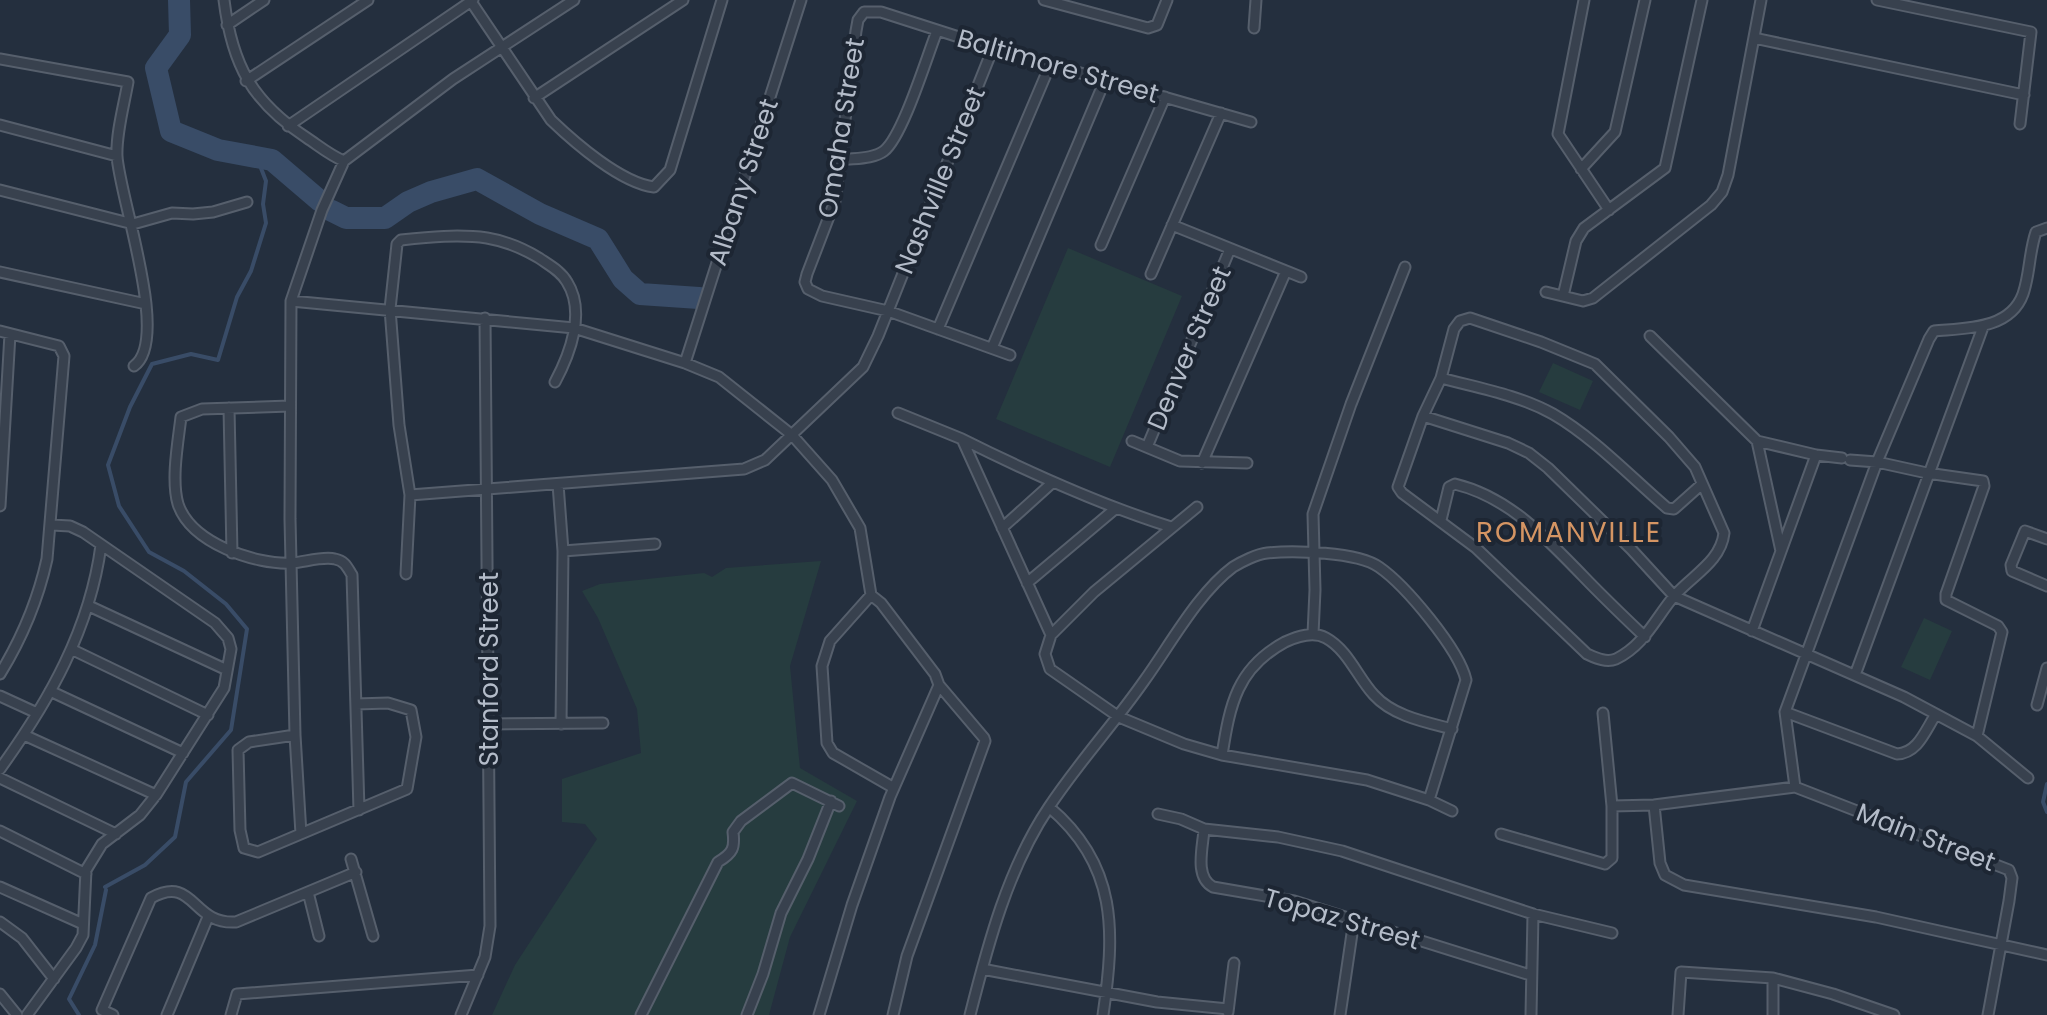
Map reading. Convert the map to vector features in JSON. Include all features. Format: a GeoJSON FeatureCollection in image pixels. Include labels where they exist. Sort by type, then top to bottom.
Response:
{"type":"FeatureCollection","features":[{"type":"Feature","properties":{"kind":"street"},"geometry":{"type":"LineString","coordinates":[[224,0],[227,25],[246,81],[264,105],[288,126],[344,161]]}},
{"type":"Feature","properties":{"kind":"street"},"geometry":{"type":"LineString","coordinates":[[227,25],[264,0]]}},
{"type":"Feature","properties":{"kind":"street"},"geometry":{"type":"LineString","coordinates":[[246,81],[368,0]]}},
{"type":"Feature","properties":{"kind":"street"},"geometry":{"type":"LineString","coordinates":[[288,126],[471,0],[534,98],[568,136],[641,186],[654,187],[670,170],[722,0]]}},
{"type":"Feature","properties":{"kind":"street"},"geometry":{"type":"LineString","coordinates":[[301,834],[291,563],[291,301],[322,210],[344,161],[453,79],[574,0]]}},
{"type":"Feature","properties":{"kind":"street"},"geometry":{"type":"LineString","coordinates":[[534,98],[683,0]]}},
{"type":"Feature","properties":{"kind":"street","name":"Albany Street"},"geometry":{"type":"LineString","coordinates":[[685,363],[801,0]]}},
{"type":"Feature","properties":{"kind":"street"},"geometry":{"type":"LineString","coordinates":[[1044,0],[1148,28],[1157,25],[1167,0]]}},
{"type":"Feature","properties":{"kind":"street"},"geometry":{"type":"LineString","coordinates":[[1254,28],[1256,0]]}},
{"type":"Feature","properties":{"kind":"street"},"geometry":{"type":"LineString","coordinates":[[1584,0],[1558,134],[1609,210]]}},
{"type":"Feature","properties":{"kind":"street"},"geometry":{"type":"LineString","coordinates":[[1581,169],[1615,132],[1645,0]]}},
{"type":"Feature","properties":{"kind":"street"},"geometry":{"type":"LineString","coordinates":[[1563,296],[1576,241],[1584,228],[1665,168],[1702,0]]}},
{"type":"Feature","properties":{"kind":"street"},"geometry":{"type":"LineString","coordinates":[[1546,292],[1583,301],[1603,291],[1711,205],[1722,192],[1728,175],[1761,0]]}},
{"type":"Feature","properties":{"kind":"street"},"geometry":{"type":"LineString","coordinates":[[1877,0],[2031,32],[2020,124]]}},
{"type":"Feature","properties":{"kind":"street"},"geometry":{"type":"LineString","coordinates":[[1937,13],[1940,0]]}},
{"type":"Feature","properties":{"kind":"street","name":"Baltimore Street"},"geometry":{"type":"LineString","coordinates":[[864,12],[881,12],[1050,65],[1251,122]]}},
{"type":"Feature","properties":{"kind":"street","name":"Omaha Street"},"geometry":{"type":"LineString","coordinates":[[864,12],[858,20],[856,31],[835,201],[805,282],[808,289],[822,296],[888,311]]}},
{"type":"Feature","properties":{"kind":"street"},"geometry":{"type":"LineString","coordinates":[[842,160],[875,156],[888,147],[898,130],[937,31]]}},
{"type":"Feature","properties":{"kind":"street"},"geometry":{"type":"LineString","coordinates":[[1754,38],[2024,95]]}},
{"type":"Feature","properties":{"kind":"street","name":"Nashville Street"},"geometry":{"type":"LineString","coordinates":[[410,495],[744,469],[765,460],[863,367],[993,48]]}},
{"type":"Feature","properties":{"kind":"street"},"geometry":{"type":"LineString","coordinates":[[0,59],[128,82],[117,156],[133,224],[146,304],[147,344],[140,362],[134,366]]}},
{"type":"Feature","properties":{"kind":"street"},"geometry":{"type":"LineString","coordinates":[[938,329],[1050,65]]}},
{"type":"Feature","properties":{"kind":"street"},"geometry":{"type":"LineString","coordinates":[[992,348],[1105,80]]}},
{"type":"Feature","properties":{"kind":"street"},"geometry":{"type":"LineString","coordinates":[[1101,245],[1165,97]]}},
{"type":"Feature","properties":{"kind":"street"},"geometry":{"type":"LineString","coordinates":[[1151,274],[1221,113]]}},
{"type":"Feature","properties":{"kind":"street"},"geometry":{"type":"LineString","coordinates":[[0,125],[117,156]]}},
{"type":"Feature","properties":{"kind":"street"},"geometry":{"type":"LineString","coordinates":[[0,190],[133,224],[172,213],[203,213],[247,202]]}},
{"type":"Feature","properties":{"kind":"street"},"geometry":{"type":"LineString","coordinates":[[1172,225],[1301,277]]}},
{"type":"Feature","properties":{"kind":"street"},"geometry":{"type":"LineString","coordinates":[[1612,806],[1654,805],[1795,787],[1785,712],[1877,462],[1929,339],[1934,331],[1983,327],[2003,318],[2015,308],[2023,294],[2036,232],[2047,228]]}},
{"type":"Feature","properties":{"kind":"street"},"geometry":{"type":"LineString","coordinates":[[406,574],[410,495],[399,425],[390,309],[397,244],[401,240],[431,236],[488,238],[524,249],[554,268],[567,281],[576,304],[566,361],[555,382]]}},
{"type":"Feature","properties":{"kind":"street","name":"Denver Street"},"geometry":{"type":"LineString","coordinates":[[1147,447],[1230,249]]}},
{"type":"Feature","properties":{"kind":"street"},"geometry":{"type":"LineString","coordinates":[[1313,634],[1313,514],[1405,267]]}},
{"type":"Feature","properties":{"kind":"street"},"geometry":{"type":"LineString","coordinates":[[1202,463],[1286,271]]}},
{"type":"Feature","properties":{"kind":"street"},"geometry":{"type":"LineString","coordinates":[[0,272],[146,304]]}},
{"type":"Feature","properties":{"kind":"street"},"geometry":{"type":"LineString","coordinates":[[291,301],[574,328],[685,363],[719,377],[792,435],[832,480],[860,528],[871,595],[881,603],[935,674],[939,685],[984,738],[985,745],[907,956],[893,1015]]}},
{"type":"Feature","properties":{"kind":"street"},"geometry":{"type":"LineString","coordinates":[[888,311],[1010,355]]}},
{"type":"Feature","properties":{"kind":"street","name":"Stanford Street"},"geometry":{"type":"LineString","coordinates":[[461,1015],[485,957],[490,926],[485,318]]}},
{"type":"Feature","properties":{"kind":"street"},"geometry":{"type":"LineString","coordinates":[[1470,318],[1595,364],[1695,467],[1724,533],[1723,543],[1714,558],[1674,596],[1645,637],[1615,660],[1602,660],[1587,654],[1522,591],[1441,520],[1402,493],[1398,487],[1423,416],[1441,378],[1454,329],[1460,321],[1470,318]]}},
{"type":"Feature","properties":{"kind":"street"},"geometry":{"type":"LineString","coordinates":[[1855,675],[1983,327]]}},
{"type":"Feature","properties":{"kind":"street"},"geometry":{"type":"LineString","coordinates":[[0,507],[5,332],[59,346],[64,356],[52,525],[40,589],[17,646],[0,674]]}},
{"type":"Feature","properties":{"kind":"street"},"geometry":{"type":"LineString","coordinates":[[1650,336],[1757,441],[1816,455],[1877,462],[1983,481],[1984,486],[1946,594],[1946,600],[1998,626],[2002,632],[1977,736]]}},
{"type":"Feature","properties":{"kind":"street"},"geometry":{"type":"LineString","coordinates":[[1441,378],[1509,396],[1553,414],[1667,508],[1674,509],[1702,484]]}},
{"type":"Feature","properties":{"kind":"street"},"geometry":{"type":"LineString","coordinates":[[290,406],[202,409],[181,417],[176,467],[178,503],[192,526],[232,553],[270,563],[332,558],[345,563],[352,575],[359,810]]}},
{"type":"Feature","properties":{"kind":"street"},"geometry":{"type":"LineString","coordinates":[[229,408],[232,553]]}},
{"type":"Feature","properties":{"kind":"street"},"geometry":{"type":"LineString","coordinates":[[898,413],[962,439],[1052,483],[1115,509],[1171,527]]}},
{"type":"Feature","properties":{"kind":"street"},"geometry":{"type":"LineString","coordinates":[[1423,416],[1508,443],[1529,453],[1631,549],[1674,596],[1936,714],[1977,736],[2028,778]]}},
{"type":"Feature","properties":{"kind":"street"},"geometry":{"type":"LineString","coordinates":[[962,439],[1051,635]]}},
{"type":"Feature","properties":{"kind":"street"},"geometry":{"type":"LineString","coordinates":[[1132,441],[1180,461],[1247,463]]}},
{"type":"Feature","properties":{"kind":"street"},"geometry":{"type":"LineString","coordinates":[[1757,441],[1781,551]]}},
{"type":"Feature","properties":{"kind":"street"},"geometry":{"type":"LineString","coordinates":[[1752,631],[1816,455]]}},
{"type":"Feature","properties":{"kind":"street"},"geometry":{"type":"LineString","coordinates":[[1002,528],[1052,483]]}},
{"type":"Feature","properties":{"kind":"street"},"geometry":{"type":"LineString","coordinates":[[558,484],[563,551],[561,724]]}},
{"type":"Feature","properties":{"kind":"street"},"geometry":{"type":"LineString","coordinates":[[1441,520],[1449,487],[1455,484],[1481,491],[1500,501],[1540,532],[1645,637]]}},
{"type":"Feature","properties":{"kind":"street"},"geometry":{"type":"LineString","coordinates":[[1197,507],[1094,592],[1051,635],[1045,654],[1050,669],[1119,717],[1184,744],[1222,755],[1367,780],[1429,800],[1452,811]]}},
{"type":"Feature","properties":{"kind":"street"},"geometry":{"type":"LineString","coordinates":[[1027,583],[1115,509]]}},
{"type":"Feature","properties":{"kind":"street"},"geometry":{"type":"LineString","coordinates":[[27,1015],[83,935],[86,874],[102,844],[140,815],[156,795],[224,688],[231,649],[228,638],[215,623],[70,526],[52,525]]}},
{"type":"Feature","properties":{"kind":"street"},"geometry":{"type":"LineString","coordinates":[[2047,539],[2025,531],[2011,565],[2012,571],[2047,586]]}},
{"type":"Feature","properties":{"kind":"street"},"geometry":{"type":"LineString","coordinates":[[563,551],[655,544]]}},
{"type":"Feature","properties":{"kind":"street"},"geometry":{"type":"LineString","coordinates":[[0,769],[24,735],[73,650],[89,606],[101,545]]}},
{"type":"Feature","properties":{"kind":"street"},"geometry":{"type":"LineString","coordinates":[[970,1015],[1009,888],[1049,807],[1119,717],[1202,599],[1234,567],[1264,553],[1313,554],[1367,559],[1395,578],[1445,639],[1464,669],[1466,680],[1429,800]]}},
{"type":"Feature","properties":{"kind":"street"},"geometry":{"type":"LineString","coordinates":[[871,595],[830,641],[822,666],[827,743],[833,753],[894,788]]}},
{"type":"Feature","properties":{"kind":"street"},"geometry":{"type":"LineString","coordinates":[[89,606],[227,670]]}},
{"type":"Feature","properties":{"kind":"street"},"geometry":{"type":"LineString","coordinates":[[1222,755],[1229,711],[1246,673],[1268,652],[1290,640],[1313,634],[1335,644],[1387,707],[1423,722],[1452,729]]}},
{"type":"Feature","properties":{"kind":"street"},"geometry":{"type":"LineString","coordinates":[[73,650],[208,715]]}},
{"type":"Feature","properties":{"kind":"street"},"geometry":{"type":"LineString","coordinates":[[2037,705],[2047,668]]}},
{"type":"Feature","properties":{"kind":"street"},"geometry":{"type":"LineString","coordinates":[[819,1015],[852,905],[894,788],[939,685]]}},
{"type":"Feature","properties":{"kind":"street"},"geometry":{"type":"LineString","coordinates":[[50,691],[183,753]]}},
{"type":"Feature","properties":{"kind":"street"},"geometry":{"type":"LineString","coordinates":[[0,696],[37,713]]}},
{"type":"Feature","properties":{"kind":"street"},"geometry":{"type":"LineString","coordinates":[[295,735],[249,742],[238,750],[240,830],[244,848],[258,852],[407,789],[416,737],[411,710],[388,703],[356,704]]}},
{"type":"Feature","properties":{"kind":"street"},"geometry":{"type":"LineString","coordinates":[[1785,712],[1897,754],[1908,754],[1915,748],[1936,714]]}},
{"type":"Feature","properties":{"kind":"street"},"geometry":{"type":"LineString","coordinates":[[1501,834],[1605,864],[1612,858],[1612,806],[1603,713]]}},
{"type":"Feature","properties":{"kind":"street"},"geometry":{"type":"LineString","coordinates":[[489,724],[603,723]]}},
{"type":"Feature","properties":{"kind":"street"},"geometry":{"type":"LineString","coordinates":[[24,735],[156,795]]}},
{"type":"Feature","properties":{"kind":"street"},"geometry":{"type":"LineString","coordinates":[[0,778],[116,834]]}},
{"type":"Feature","properties":{"kind":"street"},"geometry":{"type":"LineString","coordinates":[[641,1015],[718,862],[733,852],[733,832],[741,821],[792,783],[835,804],[781,913],[747,1015]]}},
{"type":"Feature","properties":{"kind":"street","name":"Main Street"},"geometry":{"type":"LineString","coordinates":[[1795,787],[2009,870],[2012,878],[2009,901],[1988,1015]]}},
{"type":"Feature","properties":{"kind":"street"},"geometry":{"type":"LineString","coordinates":[[1654,805],[1660,863],[1665,875],[1684,885],[1876,917],[2047,955]]}},
{"type":"Feature","properties":{"kind":"street"},"geometry":{"type":"LineString","coordinates":[[1049,807],[1081,838],[1107,893],[1103,1015]]}},
{"type":"Feature","properties":{"kind":"street"},"geometry":{"type":"LineString","coordinates":[[1158,814],[1204,829],[1278,837],[1342,851],[1533,914],[1612,933]]}},
{"type":"Feature","properties":{"kind":"street","name":"Topaz Street"},"geometry":{"type":"LineString","coordinates":[[1204,829],[1202,874],[1205,883],[1213,887],[1294,901],[1530,975]]}},
{"type":"Feature","properties":{"kind":"street"},"geometry":{"type":"LineString","coordinates":[[0,831],[86,874]]}},
{"type":"Feature","properties":{"kind":"street"},"geometry":{"type":"LineString","coordinates":[[351,859],[373,936]]}},
{"type":"Feature","properties":{"kind":"street"},"geometry":{"type":"LineString","coordinates":[[113,1015],[102,1010],[151,898],[166,890],[178,891],[208,917],[220,923],[236,922],[356,872]]}},
{"type":"Feature","properties":{"kind":"street"},"geometry":{"type":"LineString","coordinates":[[0,887],[83,924]]}},
{"type":"Feature","properties":{"kind":"street"},"geometry":{"type":"LineString","coordinates":[[308,892],[319,936]]}},
{"type":"Feature","properties":{"kind":"street"},"geometry":{"type":"LineString","coordinates":[[1531,1015],[1533,914]]}},
{"type":"Feature","properties":{"kind":"street"},"geometry":{"type":"LineString","coordinates":[[167,1015],[208,917]]}},
{"type":"Feature","properties":{"kind":"street"},"geometry":{"type":"LineString","coordinates":[[1340,1015],[1354,920]]}},
{"type":"Feature","properties":{"kind":"street"},"geometry":{"type":"LineString","coordinates":[[0,922],[22,938],[54,979]]}},
{"type":"Feature","properties":{"kind":"street"},"geometry":{"type":"LineString","coordinates":[[982,969],[1171,1005],[1228,1012],[1234,963]]}},
{"type":"Feature","properties":{"kind":"street"},"geometry":{"type":"LineString","coordinates":[[1678,1015],[1681,972],[1773,978],[1833,994],[1892,1015]]}},
{"type":"Feature","properties":{"kind":"street"},"geometry":{"type":"LineString","coordinates":[[231,1015],[237,994],[478,975]]}},
{"type":"Feature","properties":{"kind":"street"},"geometry":{"type":"LineString","coordinates":[[1773,978],[1773,1015]]}},
{"type":"Feature","properties":{"kind":"street"},"geometry":{"type":"LineString","coordinates":[[0,994],[17,1015]]}},
{"type":"Feature","properties":{"kind":"green space"},"geometry":{"type":"Polygon","coordinates":[[[1068,248],[1182,296],[1110,467],[996,419],[1068,248]]]}},
{"type":"Feature","properties":{"kind":"green space"},"geometry":{"type":"Polygon","coordinates":[[[1553,363],[1593,381],[1580,410],[1539,392],[1553,363]]]}},
{"type":"Feature","properties":{"kind":"green space"},"geometry":{"type":"Polygon","coordinates":[[[821,561],[790,666],[800,768],[857,801],[790,937],[769,1015],[492,1015],[515,965],[597,839],[585,824],[562,822],[562,779],[641,753],[637,709],[598,618],[582,591],[600,584],[704,573],[712,577],[726,568],[821,561]]]}},
{"type":"Feature","properties":{"kind":"green space"},"geometry":{"type":"Polygon","coordinates":[[[1924,618],[1952,631],[1930,680],[1901,667],[1924,618]]]}},
{"type":"Feature","properties":{"kind":"waterway"},"geometry":{"type":"LineString","coordinates":[[179,0],[180,35],[156,68],[171,131],[218,150],[272,160],[320,201]]}},
{"type":"Feature","properties":{"kind":"waterway"},"geometry":{"type":"LineString","coordinates":[[105,887],[145,865],[175,837],[186,782],[231,730],[247,629],[226,604],[184,571],[149,552],[119,506],[108,465],[130,407],[152,364],[191,354],[218,360],[237,297],[251,271],[266,223],[263,204],[266,181],[257,158]]}},
{"type":"Feature","properties":{"kind":"waterway"},"geometry":{"type":"LineString","coordinates":[[332,211],[346,218],[385,218],[408,202],[431,192],[477,179],[540,214],[598,239],[623,279],[640,294],[699,298]]}},
{"type":"Feature","properties":{"kind":"waterway"},"geometry":{"type":"LineString","coordinates":[[2047,784],[2043,802],[2047,812]]}},
{"type":"Feature","properties":{"kind":"waterway"},"geometry":{"type":"LineString","coordinates":[[79,1015],[69,999],[95,945],[106,890]]}},
{"type":"Feature","properties":{"kind":"district","name":"ROMANVILLE"},"geometry":{"type":"Point","coordinates":[1569,532]}}]}
